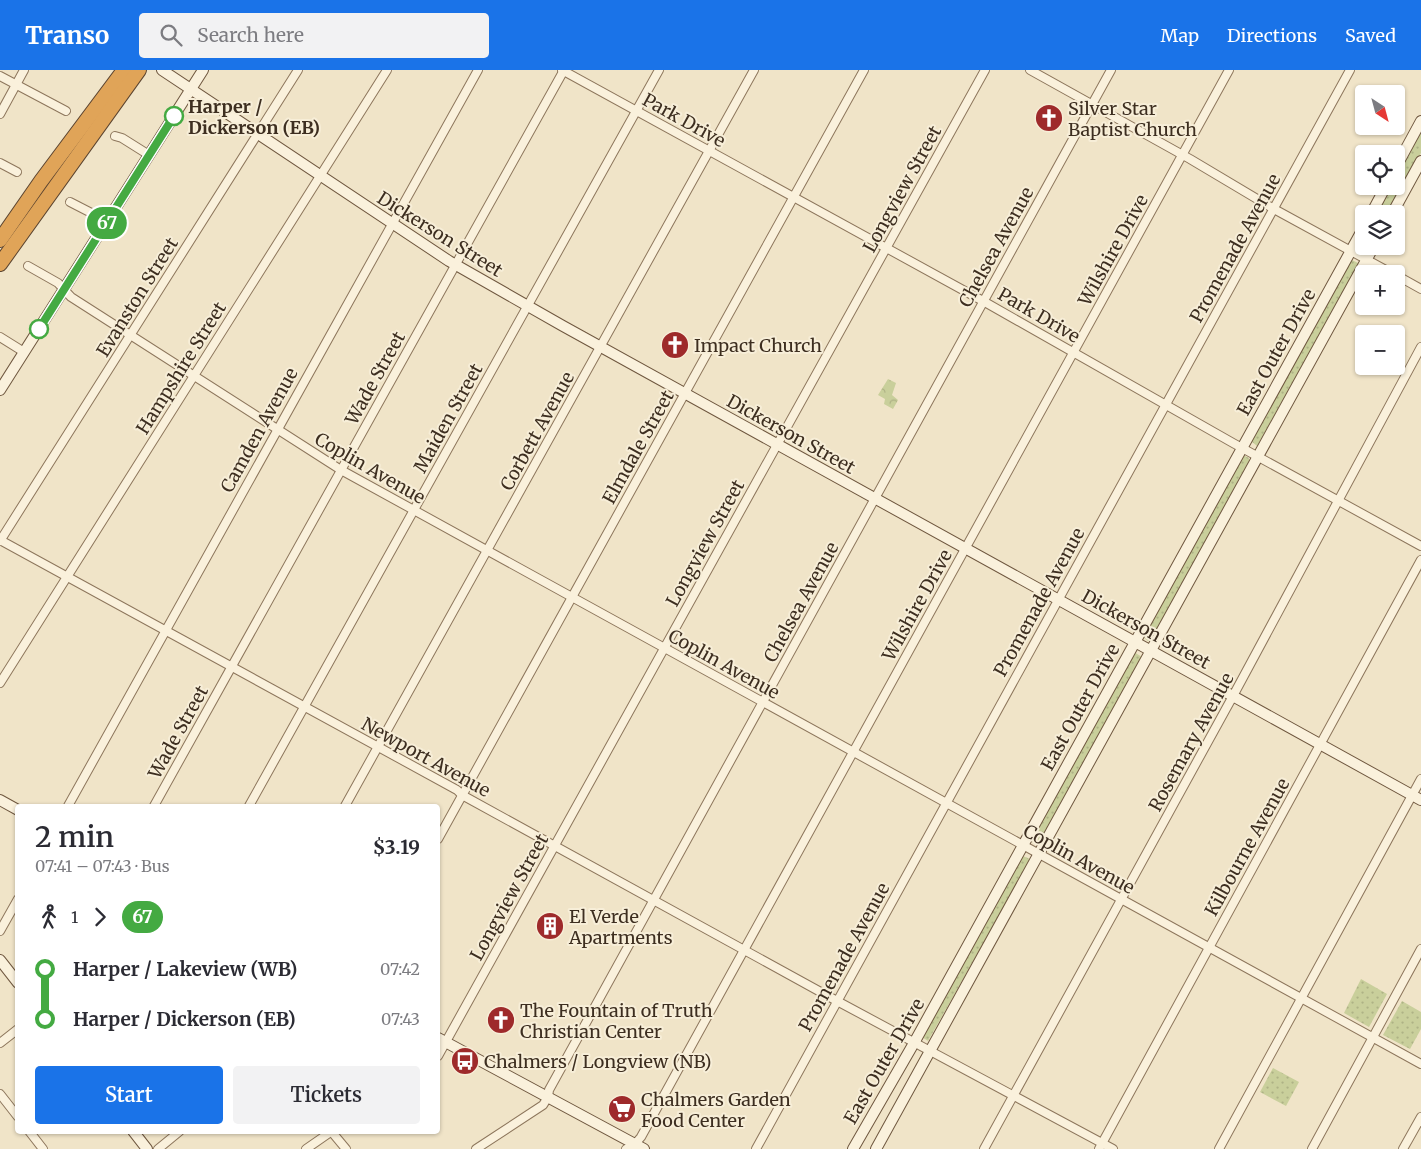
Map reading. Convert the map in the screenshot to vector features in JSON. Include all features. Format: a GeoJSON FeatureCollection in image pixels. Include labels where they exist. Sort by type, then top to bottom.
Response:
{"type":"FeatureCollection","features":[{"type":"Feature","properties":{"kind":"highway"},"geometry":{"type":"LineString","coordinates":[[0,240],[41,181],[124,70]]}},
{"type":"Feature","properties":{"kind":"highway"},"geometry":{"type":"LineString","coordinates":[[0,264],[139,70]]}},
{"type":"Feature","properties":{"kind":"highway"},"geometry":{"type":"LineString","coordinates":[[0,225],[41,181]]}},
{"type":"Feature","properties":{"kind":"street"},"geometry":{"type":"LineString","coordinates":[[0,114],[24,70]]}},
{"type":"Feature","properties":{"kind":"street","name":"Dickerson Street"},"geometry":{"type":"LineString","coordinates":[[162,70],[455,265],[685,394],[1417,797]]}},
{"type":"Feature","properties":{"kind":"street"},"geometry":{"type":"LineString","coordinates":[[0,390],[203,70]]}},
{"type":"Feature","properties":{"kind":"street","name":"Evanston Street"},"geometry":{"type":"LineString","coordinates":[[0,541],[298,70]]}},
{"type":"Feature","properties":{"kind":"street","name":"Hampshire Street"},"geometry":{"type":"LineString","coordinates":[[0,683],[387,70]]}},
{"type":"Feature","properties":{"kind":"street","name":"Camden Avenue"},"geometry":{"type":"LineString","coordinates":[[69,804],[478,70]]}},
{"type":"Feature","properties":{"kind":"street","name":"Park Drive"},"geometry":{"type":"LineString","coordinates":[[563,70],[983,301],[1242,448],[1421,546]]}},
{"type":"Feature","properties":{"kind":"street","name":"Wade Street"},"geometry":{"type":"LineString","coordinates":[[155,804],[563,70]]}},
{"type":"Feature","properties":{"kind":"street","name":"Maiden Street"},"geometry":{"type":"LineString","coordinates":[[250,804],[659,70]]}},
{"type":"Feature","properties":{"kind":"street","name":"Corbett Avenue"},"geometry":{"type":"LineString","coordinates":[[346,804],[754,70]]}},
{"type":"Feature","properties":{"kind":"street","name":"Elmdale Street"},"geometry":{"type":"LineString","coordinates":[[440,835],[864,70]]}},
{"type":"Feature","properties":{"kind":"street","name":"Longview Street"},"geometry":{"type":"LineString","coordinates":[[441,1040],[554,845],[985,70]]}},
{"type":"Feature","properties":{"kind":"street"},"geometry":{"type":"LineString","coordinates":[[1030,70],[1378,265]]}},
{"type":"Feature","properties":{"kind":"street","name":"Chelsea Avenue"},"geometry":{"type":"LineString","coordinates":[[476,1149],[543,1105],[548,1097],[549,1090],[1111,70]]}},
{"type":"Feature","properties":{"kind":"street","name":"Wilshire Drive"},"geometry":{"type":"LineString","coordinates":[[635,1148],[1229,70]]}},
{"type":"Feature","properties":{"kind":"street","name":"Promenade Avenue"},"geometry":{"type":"LineString","coordinates":[[756,1149],[1350,70]]}},
{"type":"Feature","properties":{"kind":"street"},"geometry":{"type":"LineString","coordinates":[[0,76],[66,111]]}},
{"type":"Feature","properties":{"kind":"street"},"geometry":{"type":"LineString","coordinates":[[1405,150],[1421,121]]}},
{"type":"Feature","properties":{"kind":"street"},"geometry":{"type":"LineString","coordinates":[[115,136],[122,138],[149,155]]}},
{"type":"Feature","properties":{"kind":"street"},"geometry":{"type":"LineString","coordinates":[[1397,205],[1421,161]]}},
{"type":"Feature","properties":{"kind":"street"},"geometry":{"type":"LineString","coordinates":[[0,163],[17,172]]}},
{"type":"Feature","properties":{"kind":"street"},"geometry":{"type":"LineString","coordinates":[[70,202],[107,222]]}},
{"type":"Feature","properties":{"kind":"street","name":"East Outer Drive"},"geometry":{"type":"LineString","coordinates":[[853,1149],[1023,846],[1355,243]]}},
{"type":"Feature","properties":{"kind":"street","name":"East Outer Drive"},"geometry":{"type":"LineString","coordinates":[[876,1149],[1369,255]]}},
{"type":"Feature","properties":{"kind":"street","name":"Coplin Avenue"},"geometry":{"type":"LineString","coordinates":[[28,266],[58,282],[71,297],[341,470],[1421,1064]]}},
{"type":"Feature","properties":{"kind":"street"},"geometry":{"type":"LineString","coordinates":[[1405,281],[1421,290]]}},
{"type":"Feature","properties":{"kind":"street"},"geometry":{"type":"LineString","coordinates":[[0,337],[24,352]]}},
{"type":"Feature","properties":{"kind":"street","name":"Rosemary Avenue"},"geometry":{"type":"LineString","coordinates":[[984,1149],[1233,696],[1421,347]]}},
{"type":"Feature","properties":{"kind":"street","name":"Newport Avenue"},"geometry":{"type":"LineString","coordinates":[[0,541],[930,1051]]}},
{"type":"Feature","properties":{"kind":"street","name":"Kilbourne Avenue"},"geometry":{"type":"LineString","coordinates":[[1100,1146],[1421,560]]}},
{"type":"Feature","properties":{"kind":"street"},"geometry":{"type":"LineString","coordinates":[[1219,1149],[1301,998],[1417,797],[1421,779]]}},
{"type":"Feature","properties":{"kind":"street"},"geometry":{"type":"LineString","coordinates":[[0,800],[15,808]]}},
{"type":"Feature","properties":{"kind":"street"},"geometry":{"type":"LineString","coordinates":[[0,931],[15,904]]}},
{"type":"Feature","properties":{"kind":"street"},"geometry":{"type":"LineString","coordinates":[[1312,1149],[1421,949]]}},
{"type":"Feature","properties":{"kind":"street"},"geometry":{"type":"LineString","coordinates":[[0,960],[15,979]]}},
{"type":"Feature","properties":{"kind":"street"},"geometry":{"type":"LineString","coordinates":[[0,1043],[15,1032]]}},
{"type":"Feature","properties":{"kind":"street"},"geometry":{"type":"LineString","coordinates":[[441,1040],[548,1097],[635,1148]]}},
{"type":"Feature","properties":{"kind":"street"},"geometry":{"type":"LineString","coordinates":[[930,1051],[1100,1146],[1112,1149]]}},
{"type":"Feature","properties":{"kind":"street"},"geometry":{"type":"LineString","coordinates":[[0,1094],[15,1112]]}},
{"type":"Feature","properties":{"kind":"street"},"geometry":{"type":"LineString","coordinates":[[1404,1149],[1421,1117]]}},
{"type":"Feature","properties":{"kind":"street"},"geometry":{"type":"LineString","coordinates":[[31,1134],[43,1149]]}},
{"type":"Feature","properties":{"kind":"street"},"geometry":{"type":"LineString","coordinates":[[135,1134],[147,1149]]}},
{"type":"Feature","properties":{"kind":"street"},"geometry":{"type":"LineString","coordinates":[[158,1149],[176,1134]]}},
{"type":"Feature","properties":{"kind":"street"},"geometry":{"type":"LineString","coordinates":[[306,1149],[328,1134]]}},
{"type":"Feature","properties":{"kind":"street"},"geometry":{"type":"LineString","coordinates":[[334,1134],[346,1149]]}},
{"type":"Feature","properties":{"kind":"green space"},"geometry":{"type":"Polygon","coordinates":[[[1421,132],[1421,153],[1405,182],[1405,161],[1421,132]]]}},
{"type":"Feature","properties":{"kind":"green space"},"geometry":{"type":"Polygon","coordinates":[[[1386,195],[1398,195],[1392,205],[1381,205],[1386,195]]]}},
{"type":"Feature","properties":{"kind":"green space"},"geometry":{"type":"Polygon","coordinates":[[[1352,260],[1358,263],[1358,265],[1355,265],[1355,271],[1257,446],[1251,441],[1349,262],[1352,260]]]}},
{"type":"Feature","properties":{"kind":"green space"},"geometry":{"type":"Polygon","coordinates":[[[888,379],[896,383],[892,395],[898,400],[893,409],[884,404],[885,399],[878,395],[888,379]]]}},
{"type":"Feature","properties":{"kind":"green space"},"geometry":{"type":"Polygon","coordinates":[[[1243,455],[1249,458],[1249,461],[1153,637],[1148,641],[1143,637],[1243,455]]]}},
{"type":"Feature","properties":{"kind":"green space"},"geometry":{"type":"Polygon","coordinates":[[[1134,652],[1142,657],[1037,845],[1031,841],[1134,652]]]}},
{"type":"Feature","properties":{"kind":"green space"},"geometry":{"type":"Polygon","coordinates":[[[1023,856],[1030,859],[1029,862],[928,1041],[922,1037],[1020,858],[1023,856]]]}},
{"type":"Feature","properties":{"kind":"green space"},"geometry":{"type":"Polygon","coordinates":[[[1361,979],[1387,994],[1369,1027],[1344,1013],[1361,979]]]}},
{"type":"Feature","properties":{"kind":"green space"},"geometry":{"type":"Polygon","coordinates":[[[1402,1001],[1421,1012],[1421,1029],[1410,1049],[1383,1035],[1402,1001]]]}},
{"type":"Feature","properties":{"kind":"green space"},"geometry":{"type":"Polygon","coordinates":[[[1273,1068],[1299,1082],[1286,1106],[1260,1092],[1273,1068]]]}},
{"type":"Feature","properties":{"kind":"bus line","name":"67"},"geometry":{"type":"LineString","coordinates":[[39,329],[174,116]]}},
{"type":"Feature","properties":{"kind":"place","name":"Harper / Dickerson (EB)"},"geometry":{"type":"Point","coordinates":[174,116]}},
{"type":"Feature","properties":{"kind":"place","name":"Silver Star Baptist Church"},"geometry":{"type":"Point","coordinates":[1049,118]}},
{"type":"Feature","properties":{"kind":"place","name":"Impact Church"},"geometry":{"type":"Point","coordinates":[675,345]}},
{"type":"Feature","properties":{"kind":"place","name":"El Verde Apartments"},"geometry":{"type":"Point","coordinates":[550,926]}},
{"type":"Feature","properties":{"kind":"place","name":"The Fountain of Truth Christian Center"},"geometry":{"type":"Point","coordinates":[501,1020]}},
{"type":"Feature","properties":{"kind":"place","name":"Chalmers / Longview (NB)"},"geometry":{"type":"Point","coordinates":[465,1061]}},
{"type":"Feature","properties":{"kind":"place","name":"Chalmers Garden Food Center"},"geometry":{"type":"Point","coordinates":[622,1109]}}]}
